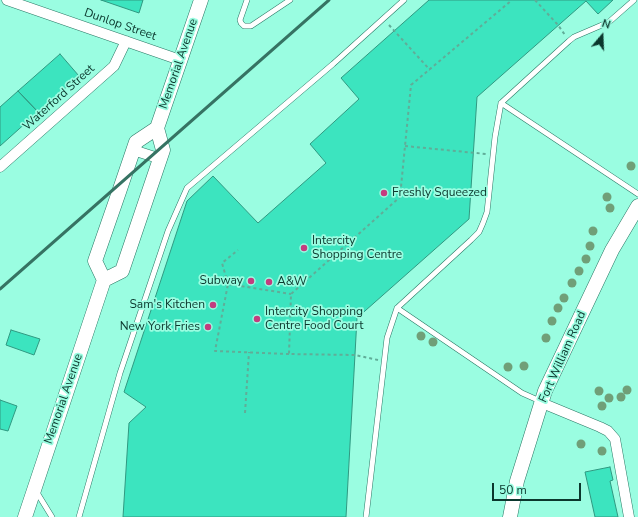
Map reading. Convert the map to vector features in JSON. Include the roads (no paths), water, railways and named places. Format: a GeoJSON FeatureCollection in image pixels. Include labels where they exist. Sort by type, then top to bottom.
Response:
{"type":"FeatureCollection","features":[{"type":"Feature","properties":{"kind":"main road","name":"Memorial Avenue"},"geometry":{"type":"LineString","coordinates":[[157,128],[201,0]]}},
{"type":"Feature","properties":{"kind":"main road"},"geometry":{"type":"LineString","coordinates":[[157,128],[163,150],[122,271],[104,280],[95,261],[136,142],[157,128]]}},
{"type":"Feature","properties":{"kind":"main road","name":"Fort William Road"},"geometry":{"type":"LineString","coordinates":[[510,517],[518,482],[545,391],[612,250],[638,206]]}},
{"type":"Feature","properties":{"kind":"main road","name":"Memorial Avenue"},"geometry":{"type":"LineString","coordinates":[[24,517],[104,280]]}},
{"type":"Feature","properties":{"kind":"street","name":"Dunlop Street"},"geometry":{"type":"LineString","coordinates":[[7,0],[180,60]]}},
{"type":"Feature","properties":{"kind":"street","name":"Waterford Street"},"geometry":{"type":"LineString","coordinates":[[0,167],[114,66],[126,41]]}},
{"type":"Feature","properties":{"kind":"street"},"geometry":{"type":"LineString","coordinates":[[134,150],[161,158]]}},
{"type":"Feature","properties":{"kind":"street"},"geometry":{"type":"LineString","coordinates":[[542,402],[600,427],[615,439],[629,517]]}},
{"type":"Feature","properties":{"kind":"lane"},"geometry":{"type":"LineString","coordinates":[[247,0],[240,20],[244,26],[251,26],[290,0]]}},
{"type":"Feature","properties":{"kind":"lane"},"geometry":{"type":"LineString","coordinates":[[79,517],[120,373],[168,231],[187,188],[333,64],[404,0]]}},
{"type":"Feature","properties":{"kind":"lane"},"geometry":{"type":"LineString","coordinates":[[366,517],[387,338],[397,308],[479,232],[487,212],[495,137],[501,103],[568,41],[608,22],[634,0]]}},
{"type":"Feature","properties":{"kind":"lane"},"geometry":{"type":"LineString","coordinates":[[501,103],[638,194]]}},
{"type":"Feature","properties":{"kind":"lane"},"geometry":{"type":"LineString","coordinates":[[397,308],[522,393],[542,402]]}},
{"type":"Feature","properties":{"kind":"lane"},"geometry":{"type":"LineString","coordinates":[[34,488],[52,517]]}},
{"type":"Feature","properties":{"kind":"railway"},"geometry":{"type":"LineString","coordinates":[[0,289],[329,0]]}},
{"type":"Feature","properties":{"kind":"place","name":"Freshly Squeezed"},"geometry":{"type":"Point","coordinates":[384,193]}},
{"type":"Feature","properties":{"kind":"place","name":"Intercity Shopping Centre"},"geometry":{"type":"Point","coordinates":[304,248]}},
{"type":"Feature","properties":{"kind":"place","name":"Subway"},"geometry":{"type":"Point","coordinates":[251,281]}},
{"type":"Feature","properties":{"kind":"place","name":"A&W"},"geometry":{"type":"Point","coordinates":[269,282]}},
{"type":"Feature","properties":{"kind":"place","name":"Sam's Kitchen"},"geometry":{"type":"Point","coordinates":[213,305]}},
{"type":"Feature","properties":{"kind":"place","name":"Intercity Shopping Centre Food Court"},"geometry":{"type":"Point","coordinates":[257,319]}},
{"type":"Feature","properties":{"kind":"place","name":"New York Fries"},"geometry":{"type":"Point","coordinates":[208,327]}}]}
